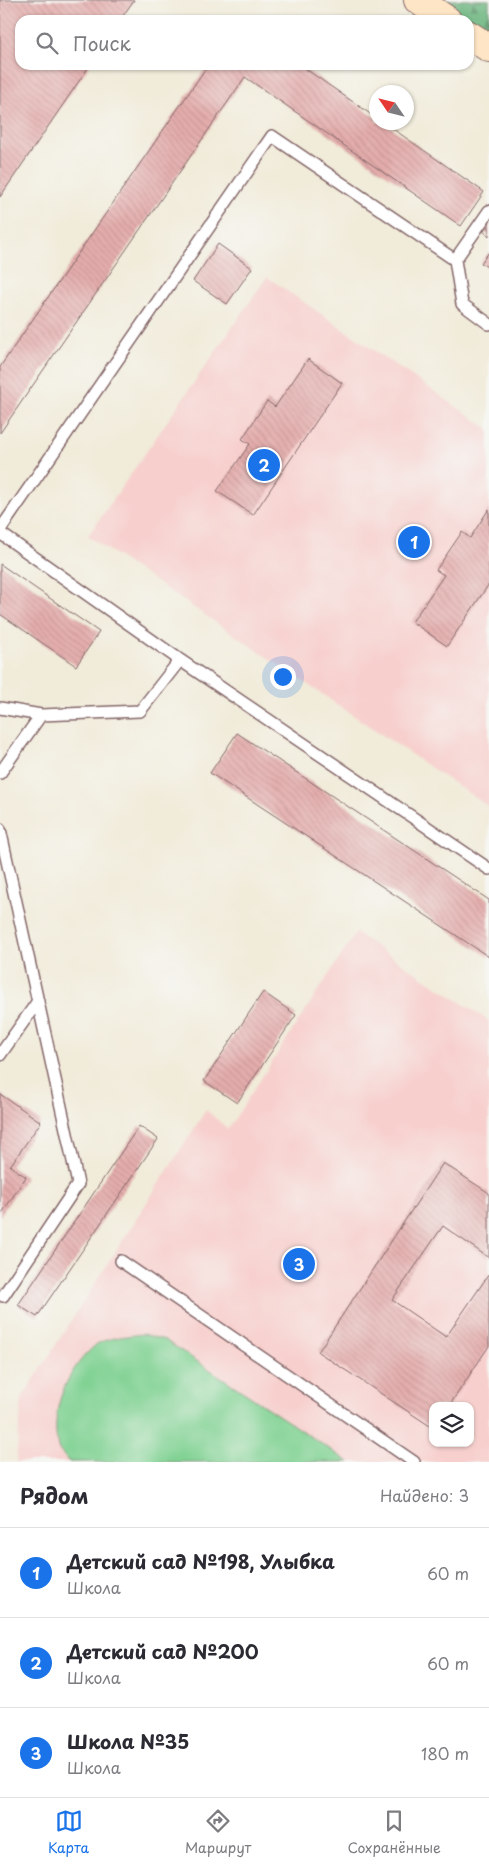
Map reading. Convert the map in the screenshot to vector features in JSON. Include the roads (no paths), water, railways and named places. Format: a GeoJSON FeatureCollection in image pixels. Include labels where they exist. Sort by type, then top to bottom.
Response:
{"type":"FeatureCollection","features":[{"type":"Feature","properties":{"kind":"main road"},"geometry":{"type":"LineString","coordinates":[[418,0],[440,15]]}},
{"type":"Feature","properties":{"kind":"main road"},"geometry":{"type":"LineString","coordinates":[[474,38],[489,48]]}},
{"type":"Feature","properties":{"kind":"lane"},"geometry":{"type":"LineString","coordinates":[[455,260],[272,136],[0,532],[180,660],[489,869]]}},
{"type":"Feature","properties":{"kind":"lane"},"geometry":{"type":"LineString","coordinates":[[489,211],[455,260],[462,304],[489,324]]}},
{"type":"Feature","properties":{"kind":"lane"},"geometry":{"type":"LineString","coordinates":[[0,708],[41,716],[140,711],[180,660]]}},
{"type":"Feature","properties":{"kind":"lane"},"geometry":{"type":"LineString","coordinates":[[0,773],[41,716]]}},
{"type":"Feature","properties":{"kind":"lane"},"geometry":{"type":"LineString","coordinates":[[0,829],[78,1184],[3,1296]]}},
{"type":"Feature","properties":{"kind":"lane"},"geometry":{"type":"LineString","coordinates":[[0,1055],[38,1001]]}},
{"type":"Feature","properties":{"kind":"lane"},"geometry":{"type":"LineString","coordinates":[[120,1261],[414,1462]]}},
{"type":"Feature","properties":{"kind":"place","name":"Детский сад №200"},"geometry":{"type":"Point","coordinates":[264,465]}},
{"type":"Feature","properties":{"kind":"place","name":"Детский сад №198, Улыбка"},"geometry":{"type":"Point","coordinates":[414,542]}},
{"type":"Feature","properties":{"kind":"place","name":"Школа №35"},"geometry":{"type":"Point","coordinates":[299,1264]}}]}
